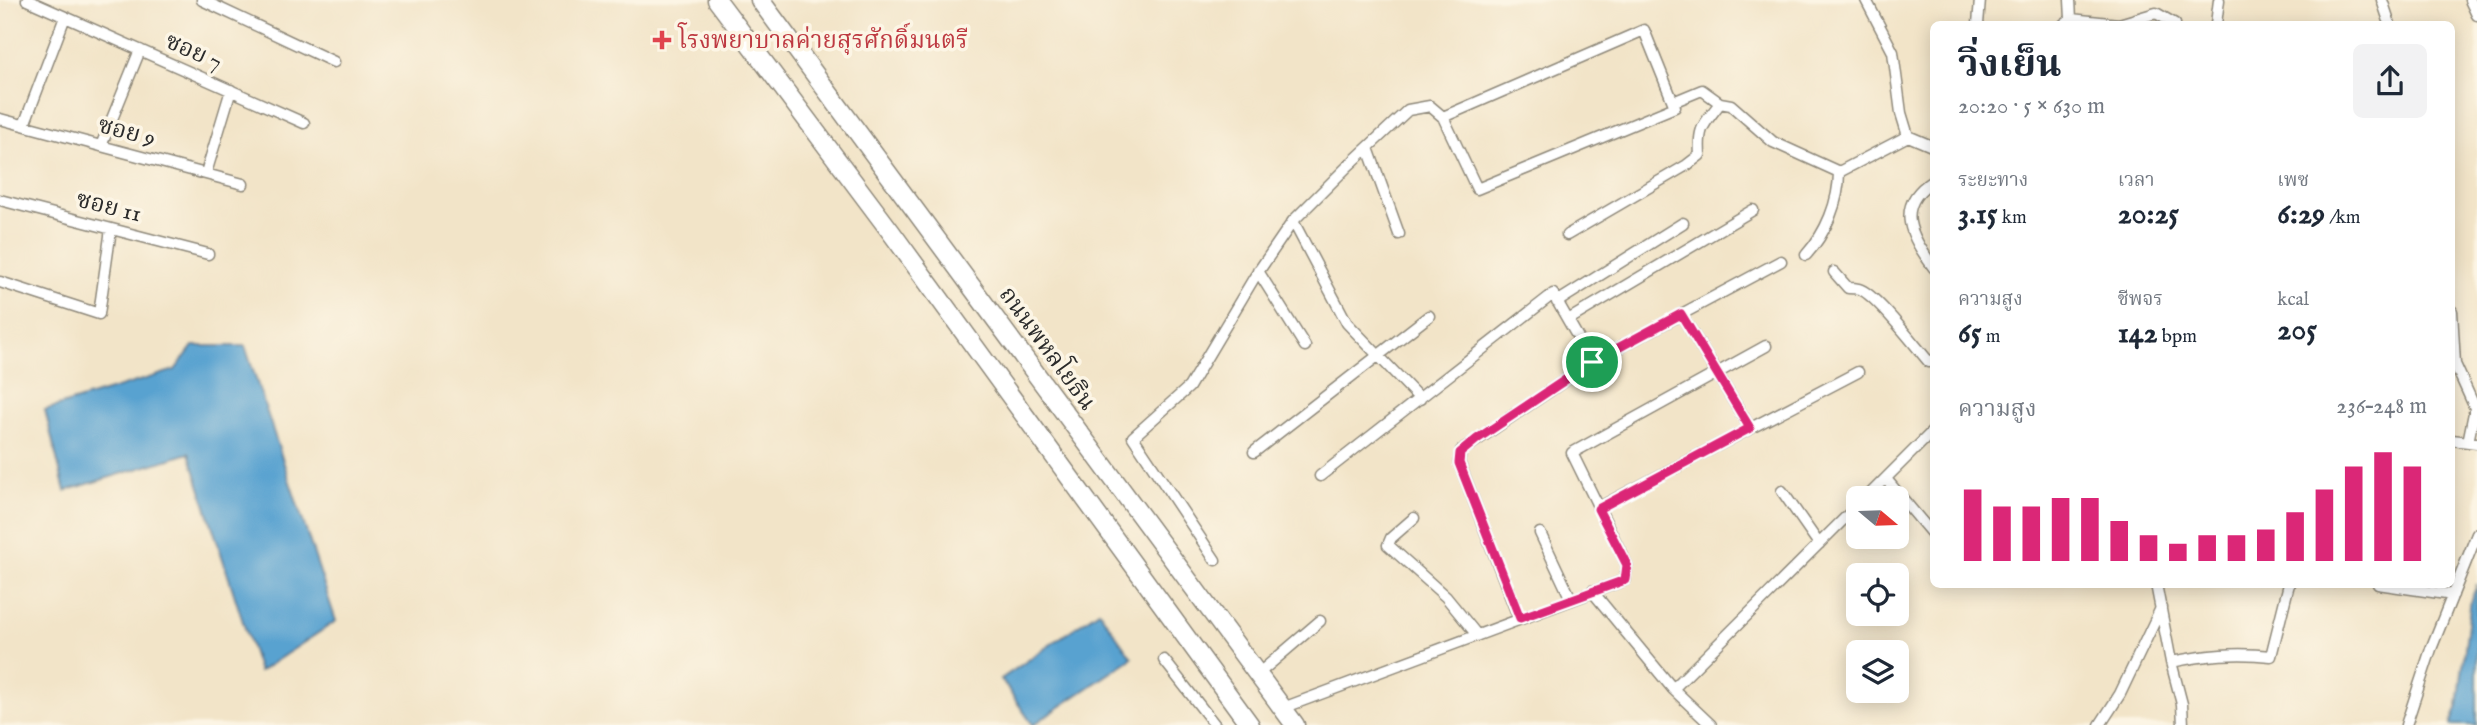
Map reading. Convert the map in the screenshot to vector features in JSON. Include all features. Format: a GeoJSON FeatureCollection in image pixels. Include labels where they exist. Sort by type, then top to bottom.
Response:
{"type":"FeatureCollection","features":[{"type":"Feature","properties":{"kind":"highway"},"geometry":{"type":"LineString","coordinates":[[718,0],[907,254],[1250,725]]}},
{"type":"Feature","properties":{"kind":"highway","name":"ถนนพหลโยธิน"},"geometry":{"type":"LineString","coordinates":[[761,0],[1295,725]]}},
{"type":"Feature","properties":{"kind":"street","name":"ซอย 7"},"geometry":{"type":"LineString","coordinates":[[27,0],[304,123]]}},
{"type":"Feature","properties":{"kind":"street"},"geometry":{"type":"LineString","coordinates":[[202,0],[334,62]]}},
{"type":"Feature","properties":{"kind":"street"},"geometry":{"type":"LineString","coordinates":[[1866,0],[1893,52],[1901,113],[1908,136]]}},
{"type":"Feature","properties":{"kind":"street"},"geometry":{"type":"LineString","coordinates":[[1978,21],[1980,0]]}},
{"type":"Feature","properties":{"kind":"street"},"geometry":{"type":"LineString","coordinates":[[2068,21],[2070,0]]}},
{"type":"Feature","properties":{"kind":"street"},"geometry":{"type":"LineString","coordinates":[[2216,21],[2219,0]]}},
{"type":"Feature","properties":{"kind":"street"},"geometry":{"type":"LineString","coordinates":[[2382,0],[2389,21]]}},
{"type":"Feature","properties":{"kind":"street"},"geometry":{"type":"LineString","coordinates":[[2470,0],[2477,15]]}},
{"type":"Feature","properties":{"kind":"street"},"geometry":{"type":"LineString","coordinates":[[2128,21],[2156,13],[2170,21]]}},
{"type":"Feature","properties":{"kind":"street"},"geometry":{"type":"LineString","coordinates":[[24,125],[65,17]]}},
{"type":"Feature","properties":{"kind":"street"},"geometry":{"type":"LineString","coordinates":[[1215,560],[1133,437],[1189,387],[1258,271],[1293,221],[1408,110],[1430,106],[1443,117],[1477,189],[1675,107],[1644,30],[1443,117]]}},
{"type":"Feature","properties":{"kind":"street"},"geometry":{"type":"LineString","coordinates":[[101,146],[140,50]]}},
{"type":"Feature","properties":{"kind":"street"},"geometry":{"type":"LineString","coordinates":[[206,173],[231,90]]}},
{"type":"Feature","properties":{"kind":"street"},"geometry":{"type":"LineString","coordinates":[[1673,102],[1702,90],[1720,103],[1731,105],[1773,142],[1839,172]]}},
{"type":"Feature","properties":{"kind":"street"},"geometry":{"type":"LineString","coordinates":[[1567,235],[1688,165],[1700,155],[1700,129],[1720,103]]}},
{"type":"Feature","properties":{"kind":"street","name":"ซอย 9"},"geometry":{"type":"LineString","coordinates":[[0,119],[243,184]]}},
{"type":"Feature","properties":{"kind":"street"},"geometry":{"type":"LineString","coordinates":[[1908,136],[1930,145]]}},
{"type":"Feature","properties":{"kind":"street"},"geometry":{"type":"LineString","coordinates":[[1839,172],[1908,136]]}},
{"type":"Feature","properties":{"kind":"street"},"geometry":{"type":"LineString","coordinates":[[1368,148],[1399,234]]}},
{"type":"Feature","properties":{"kind":"street"},"geometry":{"type":"LineString","coordinates":[[1806,256],[1820,239],[1836,198],[1839,172]]}},
{"type":"Feature","properties":{"kind":"street"},"geometry":{"type":"LineString","coordinates":[[1930,183],[1914,199],[1910,224],[1916,245],[1930,263]]}},
{"type":"Feature","properties":{"kind":"street","name":"ซอย 11"},"geometry":{"type":"LineString","coordinates":[[0,200],[208,254]]}},
{"type":"Feature","properties":{"kind":"street"},"geometry":{"type":"LineString","coordinates":[[1568,320],[1753,210]]}},
{"type":"Feature","properties":{"kind":"street"},"geometry":{"type":"LineString","coordinates":[[1293,221],[1346,323],[1420,399]]}},
{"type":"Feature","properties":{"kind":"street"},"geometry":{"type":"LineString","coordinates":[[1557,302],[1683,223]]}},
{"type":"Feature","properties":{"kind":"street"},"geometry":{"type":"LineString","coordinates":[[0,282],[99,314],[111,229]]}},
{"type":"Feature","properties":{"kind":"street"},"geometry":{"type":"LineString","coordinates":[[1520,618],[1459,463],[1459,455],[1465,447],[1592,362],[1781,261]]}},
{"type":"Feature","properties":{"kind":"street"},"geometry":{"type":"LineString","coordinates":[[1258,271],[1305,346]]}},
{"type":"Feature","properties":{"kind":"street"},"geometry":{"type":"LineString","coordinates":[[1834,272],[1847,288],[1866,293],[1930,362]]}},
{"type":"Feature","properties":{"kind":"street"},"geometry":{"type":"LineString","coordinates":[[1320,476],[1553,294],[1592,362]]}},
{"type":"Feature","properties":{"kind":"street"},"geometry":{"type":"LineString","coordinates":[[1681,314],[1750,428]]}},
{"type":"Feature","properties":{"kind":"street"},"geometry":{"type":"LineString","coordinates":[[1254,452],[1429,316]]}},
{"type":"Feature","properties":{"kind":"street"},"geometry":{"type":"LineString","coordinates":[[1283,708],[1625,580],[1627,565],[1572,453],[1766,346]]}},
{"type":"Feature","properties":{"kind":"street"},"geometry":{"type":"LineString","coordinates":[[2455,364],[2475,408],[2473,442],[2455,440]]}},
{"type":"Feature","properties":{"kind":"street"},"geometry":{"type":"LineString","coordinates":[[1598,509],[1858,372]]}},
{"type":"Feature","properties":{"kind":"street"},"geometry":{"type":"LineString","coordinates":[[1879,486],[1930,434]]}},
{"type":"Feature","properties":{"kind":"street"},"geometry":{"type":"LineString","coordinates":[[1886,479],[1930,531]]}},
{"type":"Feature","properties":{"kind":"street"},"geometry":{"type":"LineString","coordinates":[[1782,491],[1819,544]]}},
{"type":"Feature","properties":{"kind":"street"},"geometry":{"type":"LineString","coordinates":[[1672,689],[1846,517]]}},
{"type":"Feature","properties":{"kind":"street"},"geometry":{"type":"LineString","coordinates":[[1414,518],[1391,538],[1388,545],[1446,597],[1477,635]]}},
{"type":"Feature","properties":{"kind":"street"},"geometry":{"type":"LineString","coordinates":[[1539,533],[1571,599]]}},
{"type":"Feature","properties":{"kind":"street"},"geometry":{"type":"LineString","coordinates":[[2406,725],[2431,649],[2477,534]]}},
{"type":"Feature","properties":{"kind":"street"},"geometry":{"type":"LineString","coordinates":[[2157,588],[2182,704],[2183,725]]}},
{"type":"Feature","properties":{"kind":"street"},"geometry":{"type":"LineString","coordinates":[[2171,662],[2211,654],[2271,656],[2288,588]]}},
{"type":"Feature","properties":{"kind":"street"},"geometry":{"type":"LineString","coordinates":[[2405,588],[2453,595]]}},
{"type":"Feature","properties":{"kind":"street"},"geometry":{"type":"LineString","coordinates":[[1592,591],[1672,689],[1711,725]]}},
{"type":"Feature","properties":{"kind":"street"},"geometry":{"type":"LineString","coordinates":[[2099,725],[2120,694],[2161,608]]}},
{"type":"Feature","properties":{"kind":"street"},"geometry":{"type":"LineString","coordinates":[[1258,674],[1320,621]]}},
{"type":"Feature","properties":{"kind":"street"},"geometry":{"type":"LineString","coordinates":[[1164,660],[1215,725]]}},
{"type":"Feature","properties":{"kind":"water"},"geometry":{"type":"Polygon","coordinates":[[[193,346],[245,346],[336,621],[259,672],[189,453],[65,491],[45,410],[175,370],[193,346]]]}},
{"type":"Feature","properties":{"kind":"water"},"geometry":{"type":"Polygon","coordinates":[[[2477,584],[2477,725],[2451,725],[2458,706],[2471,599],[2477,584]]]}},
{"type":"Feature","properties":{"kind":"water"},"geometry":{"type":"Polygon","coordinates":[[[1099,611],[1132,658],[1033,725],[1001,679],[1099,611]]]}},
{"type":"Feature","properties":{"kind":"place","name":"โรงพยาบาลค่ายสุรศักดิ์มนตรี"},"geometry":{"type":"Point","coordinates":[662,40]}},
{"type":"Feature","properties":{"kind":"route"},"geometry":{"type":"LineString","coordinates":[[1681,314],[1750,428],[1598,509],[1627,565],[1625,580],[1520,618],[1458,458],[1465,447],[1592,362],[1681,314]]}}]}
